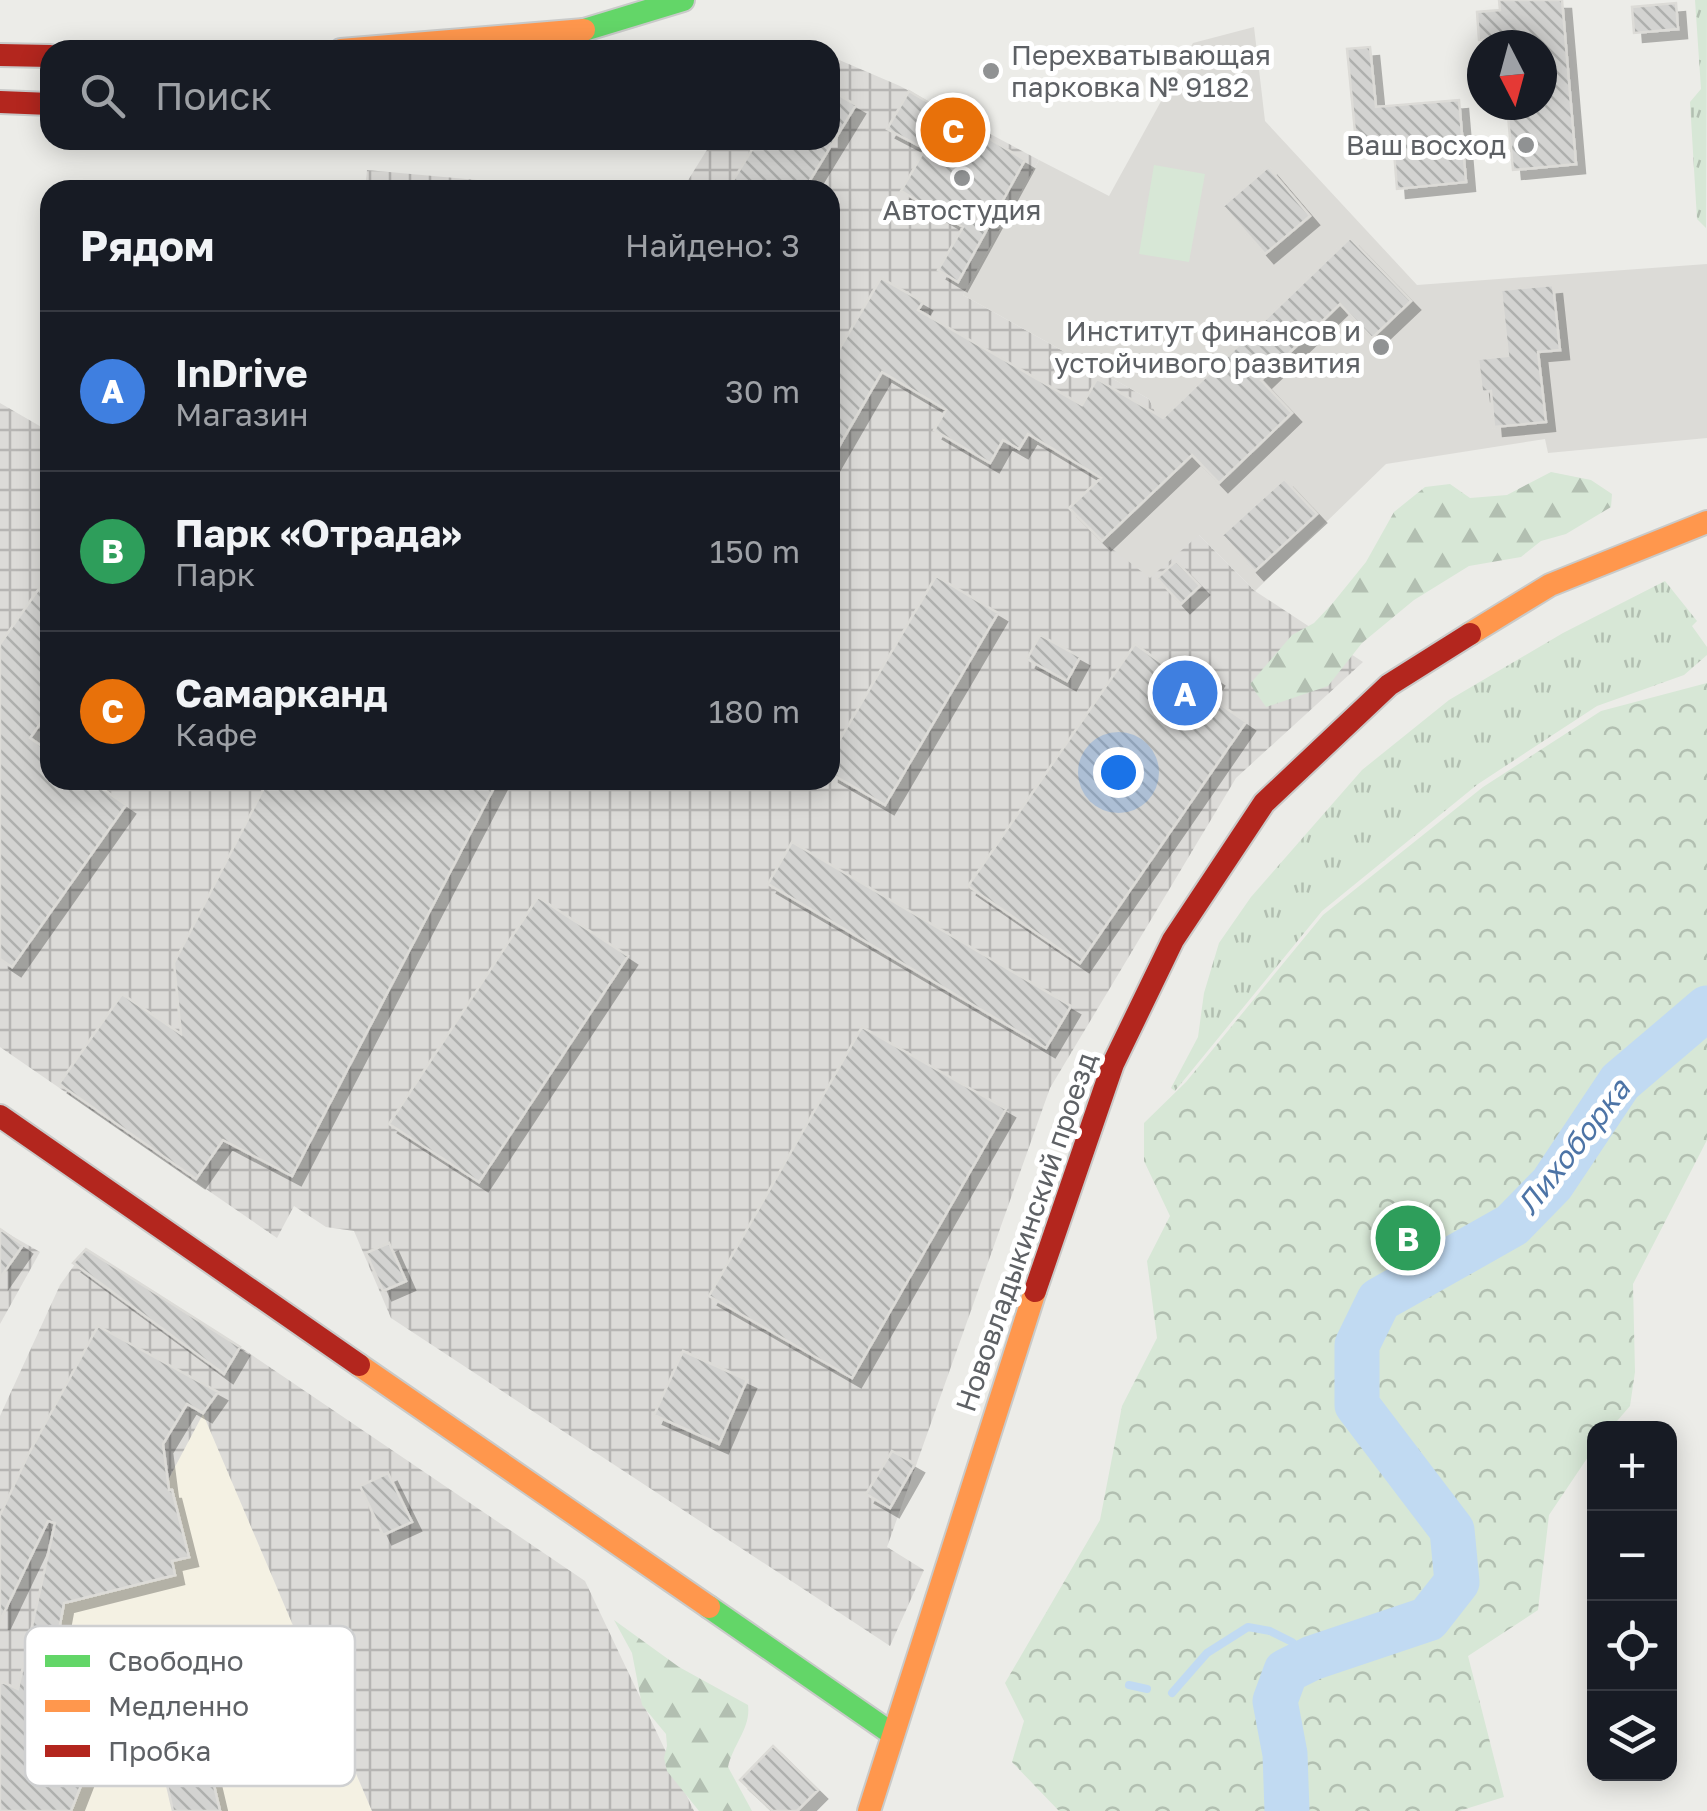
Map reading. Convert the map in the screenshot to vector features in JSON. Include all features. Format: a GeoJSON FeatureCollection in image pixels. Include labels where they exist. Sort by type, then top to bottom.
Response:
{"type":"FeatureCollection","features":[{"type":"Feature","properties":{"kind":"street"},"geometry":{"type":"LineString","coordinates":[[552,40],[683,0]]}},
{"type":"Feature","properties":{"kind":"street"},"geometry":{"type":"LineString","coordinates":[[462,40],[584,30]]}},
{"type":"Feature","properties":{"kind":"street"},"geometry":{"type":"LineString","coordinates":[[0,54],[40,56]]}},
{"type":"Feature","properties":{"kind":"street"},"geometry":{"type":"LineString","coordinates":[[0,102],[40,104]]}},
{"type":"Feature","properties":{"kind":"street","name":"Нововладыкинский проезд"},"geometry":{"type":"LineString","coordinates":[[868,1811],[1064,1198],[1113,1064],[1173,940],[1264,803],[1388,685],[1550,584],[1707,522]]}},
{"type":"Feature","properties":{"kind":"street"},"geometry":{"type":"LineString","coordinates":[[0,1116],[891,1733]]}},
{"type":"Feature","properties":{"kind":"shaded area","name":"Институт финансов и устойчивого развития"},"geometry":{"type":"Polygon","coordinates":[[[1254,27],[1265,121],[1417,285],[1707,264],[1707,438],[1548,453],[1545,439],[1386,464],[1255,591],[1199,535],[1150,578],[1102,541],[1069,508],[1159,421],[1149,399],[963,295],[1039,160],[1109,196],[1193,43],[1254,27]]]}},
{"type":"Feature","properties":{"kind":"shaded area"},"geometry":{"type":"Polygon","coordinates":[[[840,60],[900,86],[1039,160],[963,295],[1149,399],[1160,421],[1070,507],[1199,535],[1255,591],[1363,662],[1236,778],[1050,1088],[887,1547],[924,1570],[890,1646],[391,1318],[354,1231],[326,1227],[294,1206],[277,1238],[0,1047],[0,403],[40,426],[40,790],[840,790],[840,180],[688,180],[707,150],[840,150],[840,60]]]}},
{"type":"Feature","properties":{"kind":"shaded area"},"geometry":{"type":"Polygon","coordinates":[[[367,170],[476,180],[366,180],[367,170]]]}},
{"type":"Feature","properties":{"kind":"shaded area"},"geometry":{"type":"Polygon","coordinates":[[[0,1229],[40,1252],[0,1324],[0,1229]]]}},
{"type":"Feature","properties":{"kind":"shaded area"},"geometry":{"type":"Polygon","coordinates":[[[86,1249],[240,1347],[585,1581],[694,1811],[372,1811],[355,1771],[355,1626],[293,1626],[203,1414],[168,1480],[122,1485],[74,1548],[60,1626],[25,1626],[25,1758],[5,1811],[0,1811],[0,1416],[60,1285],[86,1249]]]}},
{"type":"Feature","properties":{"kind":"shaded area"},"geometry":{"type":"Polygon","coordinates":[[[203,1413],[293,1626],[60,1626],[74,1548],[168,1480],[203,1413]]]}},
{"type":"Feature","properties":{"kind":"shaded area"},"geometry":{"type":"Polygon","coordinates":[[[25,1758],[25,1786],[355,1786],[355,1771],[372,1811],[5,1811],[25,1758]]]}},
{"type":"Feature","properties":{"kind":"green space"},"geometry":{"type":"Polygon","coordinates":[[[1695,0],[1707,0],[1706,228],[1697,219],[1690,102],[1701,89],[1695,0]]]}},
{"type":"Feature","properties":{"kind":"green space"},"geometry":{"type":"Polygon","coordinates":[[[1154,165],[1205,174],[1189,262],[1139,254],[1154,165]]]}},
{"type":"Feature","properties":{"kind":"green space"},"geometry":{"type":"Polygon","coordinates":[[[1551,472],[1591,480],[1612,494],[1611,507],[1566,534],[1541,541],[1521,557],[1469,566],[1414,600],[1362,643],[1328,686],[1266,707],[1250,684],[1292,635],[1314,623],[1332,604],[1366,562],[1394,512],[1425,487],[1450,484],[1470,498],[1507,495],[1551,472]]]}},
{"type":"Feature","properties":{"kind":"green space"},"geometry":{"type":"Polygon","coordinates":[[[1665,581],[1697,621],[1692,626],[1707,647],[1707,655],[1684,675],[1597,706],[1478,784],[1322,911],[1175,1091],[1171,1088],[1198,1037],[1204,993],[1219,943],[1251,897],[1362,770],[1449,700],[1563,633],[1665,581]]]}},
{"type":"Feature","properties":{"kind":"green space"},"geometry":{"type":"Polygon","coordinates":[[[1707,683],[1707,1140],[1633,1284],[1635,1372],[1630,1406],[1617,1421],[1587,1421],[1587,1458],[1549,1515],[1538,1610],[1468,1656],[1504,1797],[1459,1811],[1059,1811],[1012,1762],[1024,1721],[1005,1683],[1100,1520],[1122,1406],[1157,1338],[1147,1261],[1170,1216],[1144,1161],[1144,1123],[1186,1082],[1323,915],[1483,787],[1601,711],[1707,683]]]}},
{"type":"Feature","properties":{"kind":"green space"},"geometry":{"type":"Polygon","coordinates":[[[614,1620],[679,1667],[748,1705],[747,1721],[728,1767],[752,1811],[699,1811],[667,1771],[666,1734],[642,1705],[632,1653],[614,1620]]]}},
{"type":"Feature","properties":{"kind":"building"},"geometry":{"type":"Polygon","coordinates":[[[1499,0],[1562,0],[1576,164],[1513,170],[1508,120],[1557,120],[1557,30],[1478,30],[1477,12],[1500,10],[1499,0]]]}},
{"type":"Feature","properties":{"kind":"building"},"geometry":{"type":"Polygon","coordinates":[[[1676,3],[1678,29],[1634,33],[1632,7],[1676,3]]]}},
{"type":"Feature","properties":{"kind":"building"},"geometry":{"type":"Polygon","coordinates":[[[1370,47],[1376,107],[1459,100],[1466,182],[1397,189],[1393,138],[1356,142],[1347,49],[1370,47]]]}},
{"type":"Feature","properties":{"kind":"building"},"geometry":{"type":"Polygon","coordinates":[[[909,91],[1025,160],[958,282],[938,270],[963,227],[901,191],[925,149],[887,129],[909,91]]]}},
{"type":"Feature","properties":{"kind":"building"},"geometry":{"type":"Polygon","coordinates":[[[840,96],[856,105],[840,131],[840,96]]]}},
{"type":"Feature","properties":{"kind":"building"},"geometry":{"type":"Polygon","coordinates":[[[752,150],[828,150],[810,180],[733,180],[752,150]]]}},
{"type":"Feature","properties":{"kind":"building"},"geometry":{"type":"Polygon","coordinates":[[[1268,167],[1310,216],[1265,254],[1223,206],[1268,167]]]}},
{"type":"Feature","properties":{"kind":"building"},"geometry":{"type":"Polygon","coordinates":[[[1350,238],[1411,301],[1372,338],[1340,304],[1261,380],[1292,413],[1219,483],[1192,455],[1102,541],[1069,508],[1101,478],[1028,434],[1019,449],[1003,440],[990,463],[934,430],[946,410],[882,372],[840,445],[840,348],[881,278],[923,302],[918,310],[1082,405],[1097,379],[1163,418],[1350,238]]]}},
{"type":"Feature","properties":{"kind":"building"},"geometry":{"type":"Polygon","coordinates":[[[1553,285],[1560,350],[1538,352],[1546,422],[1494,427],[1491,391],[1482,392],[1478,359],[1508,356],[1501,290],[1553,285]]]}},
{"type":"Feature","properties":{"kind":"building"},"geometry":{"type":"Polygon","coordinates":[[[1284,479],[1317,514],[1255,571],[1222,535],[1284,479]]]}},
{"type":"Feature","properties":{"kind":"building"},"geometry":{"type":"Polygon","coordinates":[[[1176,561],[1200,586],[1181,604],[1157,578],[1176,561]]]}},
{"type":"Feature","properties":{"kind":"building"},"geometry":{"type":"Polygon","coordinates":[[[936,576],[998,613],[885,805],[840,779],[840,739],[936,576]]]}},
{"type":"Feature","properties":{"kind":"building"},"geometry":{"type":"Polygon","coordinates":[[[40,587],[40,724],[30,738],[40,745],[40,790],[104,790],[126,805],[12,967],[0,959],[0,644],[40,587]]]}},
{"type":"Feature","properties":{"kind":"building"},"geometry":{"type":"Polygon","coordinates":[[[1040,635],[1080,657],[1067,681],[1027,659],[1040,635]]]}},
{"type":"Feature","properties":{"kind":"building"},"geometry":{"type":"Polygon","coordinates":[[[1135,644],[1181,677],[1192,661],[1215,677],[1204,693],[1246,722],[1080,963],[968,886],[1135,644]]]}},
{"type":"Feature","properties":{"kind":"building"},"geometry":{"type":"Polygon","coordinates":[[[263,790],[493,790],[292,1176],[223,1140],[196,1179],[59,1084],[122,994],[181,1034],[174,963],[263,790]]]}},
{"type":"Feature","properties":{"kind":"building"},"geometry":{"type":"Polygon","coordinates":[[[792,842],[1071,1006],[1046,1048],[768,884],[792,842]]]}},
{"type":"Feature","properties":{"kind":"building"},"geometry":{"type":"Polygon","coordinates":[[[538,897],[628,956],[479,1182],[389,1124],[538,897]]]}},
{"type":"Feature","properties":{"kind":"building"},"geometry":{"type":"Polygon","coordinates":[[[862,1027],[1006,1109],[852,1378],[709,1296],[862,1027]]]}},
{"type":"Feature","properties":{"kind":"building"},"geometry":{"type":"Polygon","coordinates":[[[0,1229],[23,1245],[0,1278],[0,1229]]]}},
{"type":"Feature","properties":{"kind":"building"},"geometry":{"type":"Polygon","coordinates":[[[389,1243],[406,1281],[383,1291],[366,1253],[389,1243]]]}},
{"type":"Feature","properties":{"kind":"building"},"geometry":{"type":"Polygon","coordinates":[[[86,1249],[240,1347],[224,1374],[73,1263],[86,1249]]]}},
{"type":"Feature","properties":{"kind":"building"},"geometry":{"type":"Polygon","coordinates":[[[98,1326],[218,1392],[203,1413],[187,1404],[163,1444],[169,1490],[189,1557],[172,1561],[175,1575],[64,1603],[60,1626],[32,1626],[55,1523],[48,1521],[0,1621],[0,1515],[98,1326]]]}},
{"type":"Feature","properties":{"kind":"building"},"geometry":{"type":"Polygon","coordinates":[[[683,1351],[747,1380],[719,1444],[654,1415],[683,1351]]]}},
{"type":"Feature","properties":{"kind":"building"},"geometry":{"type":"Polygon","coordinates":[[[892,1451],[915,1464],[890,1508],[866,1494],[892,1451]]]}},
{"type":"Feature","properties":{"kind":"building"},"geometry":{"type":"Polygon","coordinates":[[[388,1473],[412,1522],[383,1535],[360,1486],[388,1473]]]}},
{"type":"Feature","properties":{"kind":"building"},"geometry":{"type":"Polygon","coordinates":[[[25,1658],[25,1786],[81,1786],[71,1811],[0,1811],[0,1681],[18,1689],[25,1658]]]}},
{"type":"Feature","properties":{"kind":"building"},"geometry":{"type":"Polygon","coordinates":[[[773,1746],[818,1790],[797,1811],[773,1811],[740,1780],[773,1746]]]}},
{"type":"Feature","properties":{"kind":"building"},"geometry":{"type":"Polygon","coordinates":[[[167,1786],[214,1786],[220,1811],[173,1811],[167,1786]]]}},
{"type":"Feature","properties":{"kind":"waterway","name":"Лихоборка"},"geometry":{"type":"LineString","coordinates":[[1287,1811],[1285,1754],[1275,1701],[1286,1671],[1312,1658],[1428,1619],[1457,1582],[1452,1530],[1357,1405],[1357,1345],[1379,1300],[1512,1225],[1552,1184],[1620,1082],[1707,1008]]}},
{"type":"Feature","properties":{"kind":"waterway"},"geometry":{"type":"LineString","coordinates":[[1172,1693],[1207,1653],[1248,1627],[1270,1631],[1312,1658]]}},
{"type":"Feature","properties":{"kind":"waterway"},"geometry":{"type":"LineString","coordinates":[[1129,1685],[1147,1689]]}},
{"type":"Feature","properties":{"kind":"traffic: fast"},"geometry":{"type":"LineString","coordinates":[[561,37],[683,0]]}},
{"type":"Feature","properties":{"kind":"traffic: fast"},"geometry":{"type":"LineString","coordinates":[[709,1607],[891,1733]]}},
{"type":"Feature","properties":{"kind":"traffic: slow"},"geometry":{"type":"LineString","coordinates":[[462,40],[584,30]]}},
{"type":"Feature","properties":{"kind":"traffic: slow"},"geometry":{"type":"LineString","coordinates":[[1470,634],[1550,585],[1707,522]]}},
{"type":"Feature","properties":{"kind":"traffic: slow"},"geometry":{"type":"LineString","coordinates":[[869,1811],[1035,1291]]}},
{"type":"Feature","properties":{"kind":"traffic: slow"},"geometry":{"type":"LineString","coordinates":[[359,1365],[709,1607]]}},
{"type":"Feature","properties":{"kind":"traffic: jam"},"geometry":{"type":"LineString","coordinates":[[0,55],[40,56]]}},
{"type":"Feature","properties":{"kind":"traffic: jam"},"geometry":{"type":"LineString","coordinates":[[0,102],[40,104]]}},
{"type":"Feature","properties":{"kind":"traffic: jam"},"geometry":{"type":"LineString","coordinates":[[1035,1291],[1113,1064],[1173,940],[1264,803],[1389,685],[1470,634]]}},
{"type":"Feature","properties":{"kind":"traffic: jam"},"geometry":{"type":"LineString","coordinates":[[0,1116],[359,1365]]}},
{"type":"Feature","properties":{"kind":"place","name":"Перехватывающая парковка № 9182"},"geometry":{"type":"Point","coordinates":[991,71]}},
{"type":"Feature","properties":{"kind":"place","name":"Самарканд"},"geometry":{"type":"Point","coordinates":[953,130]}},
{"type":"Feature","properties":{"kind":"place","name":"Ваш восход"},"geometry":{"type":"Point","coordinates":[1526,145]}},
{"type":"Feature","properties":{"kind":"place","name":"Автостудия"},"geometry":{"type":"Point","coordinates":[962,178]}},
{"type":"Feature","properties":{"kind":"place","name":"Институт финансов и устойчивого развития"},"geometry":{"type":"Point","coordinates":[1381,347]}},
{"type":"Feature","properties":{"kind":"place","name":"InDrive"},"geometry":{"type":"Point","coordinates":[1185,693]}},
{"type":"Feature","properties":{"kind":"place","name":"Парк «Отрада»"},"geometry":{"type":"Point","coordinates":[1408,1238]}}]}
